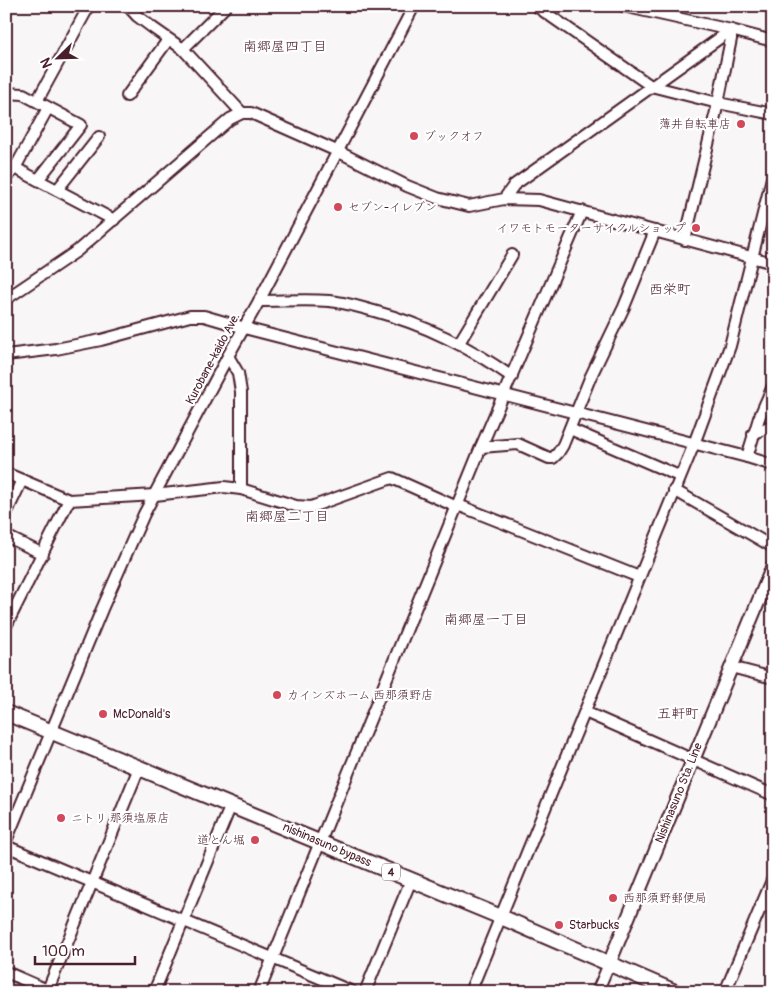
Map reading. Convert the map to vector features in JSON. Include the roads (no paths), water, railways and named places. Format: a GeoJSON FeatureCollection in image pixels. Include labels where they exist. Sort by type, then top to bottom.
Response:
{"type":"FeatureCollection","features":[{"type":"Feature","properties":{"kind":"highway","name":"nishinasuno bypass"},"geometry":{"type":"LineString","coordinates":[[6,713],[501,917],[675,992]]}},
{"type":"Feature","properties":{"kind":"main road","name":"Nishinasuno Sta. Line"},"geometry":{"type":"LineString","coordinates":[[609,964],[773,566]]}},
{"type":"Feature","properties":{"kind":"street"},"geometry":{"type":"LineString","coordinates":[[37,102],[89,6]]}},
{"type":"Feature","properties":{"kind":"street"},"geometry":{"type":"LineString","coordinates":[[128,6],[137,16],[183,49],[242,113]]}},
{"type":"Feature","properties":{"kind":"street"},"geometry":{"type":"LineString","coordinates":[[183,49],[226,6]]}},
{"type":"Feature","properties":{"kind":"street","name":"Kurobane-kaido Ave."},"geometry":{"type":"LineString","coordinates":[[6,840],[106,600],[155,495],[339,152],[414,6]]}},
{"type":"Feature","properties":{"kind":"street"},"geometry":{"type":"LineString","coordinates":[[536,6],[651,86],[718,103],[773,114]]}},
{"type":"Feature","properties":{"kind":"street"},"geometry":{"type":"LineString","coordinates":[[623,6],[773,41]]}},
{"type":"Feature","properties":{"kind":"street"},"geometry":{"type":"LineString","coordinates":[[504,199],[514,185],[731,30]]}},
{"type":"Feature","properties":{"kind":"street"},"geometry":{"type":"LineString","coordinates":[[684,240],[718,103],[731,39],[731,30]]}},
{"type":"Feature","properties":{"kind":"street"},"geometry":{"type":"LineString","coordinates":[[128,96],[168,40]]}},
{"type":"Feature","properties":{"kind":"street"},"geometry":{"type":"LineString","coordinates":[[6,93],[22,94],[81,125],[38,180]]}},
{"type":"Feature","properties":{"kind":"street"},"geometry":{"type":"LineString","coordinates":[[6,178],[15,168],[48,108]]}},
{"type":"Feature","properties":{"kind":"street"},"geometry":{"type":"LineString","coordinates":[[6,299],[67,259],[230,119],[242,113],[251,113],[339,152],[407,186],[455,203],[470,206],[504,199],[539,200],[773,263]]}},
{"type":"Feature","properties":{"kind":"street"},"geometry":{"type":"LineString","coordinates":[[57,190],[98,137]]}},
{"type":"Feature","properties":{"kind":"street"},"geometry":{"type":"LineString","coordinates":[[15,168],[114,220]]}},
{"type":"Feature","properties":{"kind":"street"},"geometry":{"type":"LineString","coordinates":[[470,992],[679,476],[694,444],[730,346],[773,174]]}},
{"type":"Feature","properties":{"kind":"street"},"geometry":{"type":"LineString","coordinates":[[259,992],[481,447],[582,211]]}},
{"type":"Feature","properties":{"kind":"street"},"geometry":{"type":"LineString","coordinates":[[481,447],[518,444],[549,458],[553,458],[558,453],[570,429],[590,378],[624,307],[655,231]]}},
{"type":"Feature","properties":{"kind":"street"},"geometry":{"type":"LineString","coordinates":[[459,343],[512,255]]}},
{"type":"Feature","properties":{"kind":"street"},"geometry":{"type":"LineString","coordinates":[[259,301],[329,301],[398,317],[459,343],[512,377]]}},
{"type":"Feature","properties":{"kind":"street"},"geometry":{"type":"LineString","coordinates":[[6,355],[101,340],[190,316],[204,316],[243,328],[773,465]]}},
{"type":"Feature","properties":{"kind":"street"},"geometry":{"type":"LineString","coordinates":[[228,356],[238,373],[241,392],[242,489]]}},
{"type":"Feature","properties":{"kind":"street"},"geometry":{"type":"LineString","coordinates":[[746,457],[753,434],[773,386]]}},
{"type":"Feature","properties":{"kind":"street"},"geometry":{"type":"LineString","coordinates":[[753,434],[773,425]]}},
{"type":"Feature","properties":{"kind":"street"},"geometry":{"type":"LineString","coordinates":[[570,429],[679,476]]}},
{"type":"Feature","properties":{"kind":"street"},"geometry":{"type":"LineString","coordinates":[[6,472],[69,500],[155,495],[224,487],[242,489],[296,506],[311,507],[392,478],[639,577]]}},
{"type":"Feature","properties":{"kind":"street"},"geometry":{"type":"LineString","coordinates":[[6,514],[22,480]]}},
{"type":"Feature","properties":{"kind":"street"},"geometry":{"type":"LineString","coordinates":[[674,490],[773,547]]}},
{"type":"Feature","properties":{"kind":"street"},"geometry":{"type":"LineString","coordinates":[[8,620],[69,500]]}},
{"type":"Feature","properties":{"kind":"street"},"geometry":{"type":"LineString","coordinates":[[6,536],[43,554]]}},
{"type":"Feature","properties":{"kind":"street"},"geometry":{"type":"LineString","coordinates":[[731,667],[773,678]]}},
{"type":"Feature","properties":{"kind":"street"},"geometry":{"type":"LineString","coordinates":[[585,712],[773,795]]}},
{"type":"Feature","properties":{"kind":"street"},"geometry":{"type":"LineString","coordinates":[[6,972],[49,991],[139,768]]}},
{"type":"Feature","properties":{"kind":"street"},"geometry":{"type":"LineString","coordinates":[[154,992],[231,805]]}},
{"type":"Feature","properties":{"kind":"street"},"geometry":{"type":"LineString","coordinates":[[6,846],[184,919],[353,992]]}},
{"type":"Feature","properties":{"kind":"street"},"geometry":{"type":"LineString","coordinates":[[725,992],[773,878]]}},
{"type":"Feature","properties":{"kind":"street"},"geometry":{"type":"LineString","coordinates":[[365,992],[411,880]]}},
{"type":"Feature","properties":{"kind":"street"},"geometry":{"type":"LineString","coordinates":[[761,905],[773,909]]}},
{"type":"Feature","properties":{"kind":"street"},"geometry":{"type":"LineString","coordinates":[[597,992],[609,964]]}},
{"type":"Feature","properties":{"kind":"place","name":"薄井自転車店"},"geometry":{"type":"Point","coordinates":[741,124]}},
{"type":"Feature","properties":{"kind":"place","name":"ブックオフ"},"geometry":{"type":"Point","coordinates":[414,136]}},
{"type":"Feature","properties":{"kind":"place","name":"セブン-イレブン"},"geometry":{"type":"Point","coordinates":[338,207]}},
{"type":"Feature","properties":{"kind":"place","name":"イワモトモーターサイクルショップ"},"geometry":{"type":"Point","coordinates":[696,228]}},
{"type":"Feature","properties":{"kind":"place","name":"カインズホーム 西那須野店"},"geometry":{"type":"Point","coordinates":[277,695]}},
{"type":"Feature","properties":{"kind":"place","name":"McDonald's"},"geometry":{"type":"Point","coordinates":[103,714]}},
{"type":"Feature","properties":{"kind":"place","name":"ニトリ 那須塩原店"},"geometry":{"type":"Point","coordinates":[61,818]}},
{"type":"Feature","properties":{"kind":"place","name":"道とん堀"},"geometry":{"type":"Point","coordinates":[255,840]}},
{"type":"Feature","properties":{"kind":"place","name":"西那須野郵便局"},"geometry":{"type":"Point","coordinates":[613,898]}},
{"type":"Feature","properties":{"kind":"place","name":"Starbucks"},"geometry":{"type":"Point","coordinates":[559,925]}},
{"type":"Feature","properties":{"kind":"district","name":"南郷屋四丁目"},"geometry":{"type":"Point","coordinates":[285,46]}},
{"type":"Feature","properties":{"kind":"district","name":"西栄町"},"geometry":{"type":"Point","coordinates":[670,289]}},
{"type":"Feature","properties":{"kind":"district","name":"南郷屋二丁目"},"geometry":{"type":"Point","coordinates":[287,516]}},
{"type":"Feature","properties":{"kind":"district","name":"南郷屋一丁目"},"geometry":{"type":"Point","coordinates":[486,619]}},
{"type":"Feature","properties":{"kind":"district","name":"五軒町"},"geometry":{"type":"Point","coordinates":[678,713]}}]}
